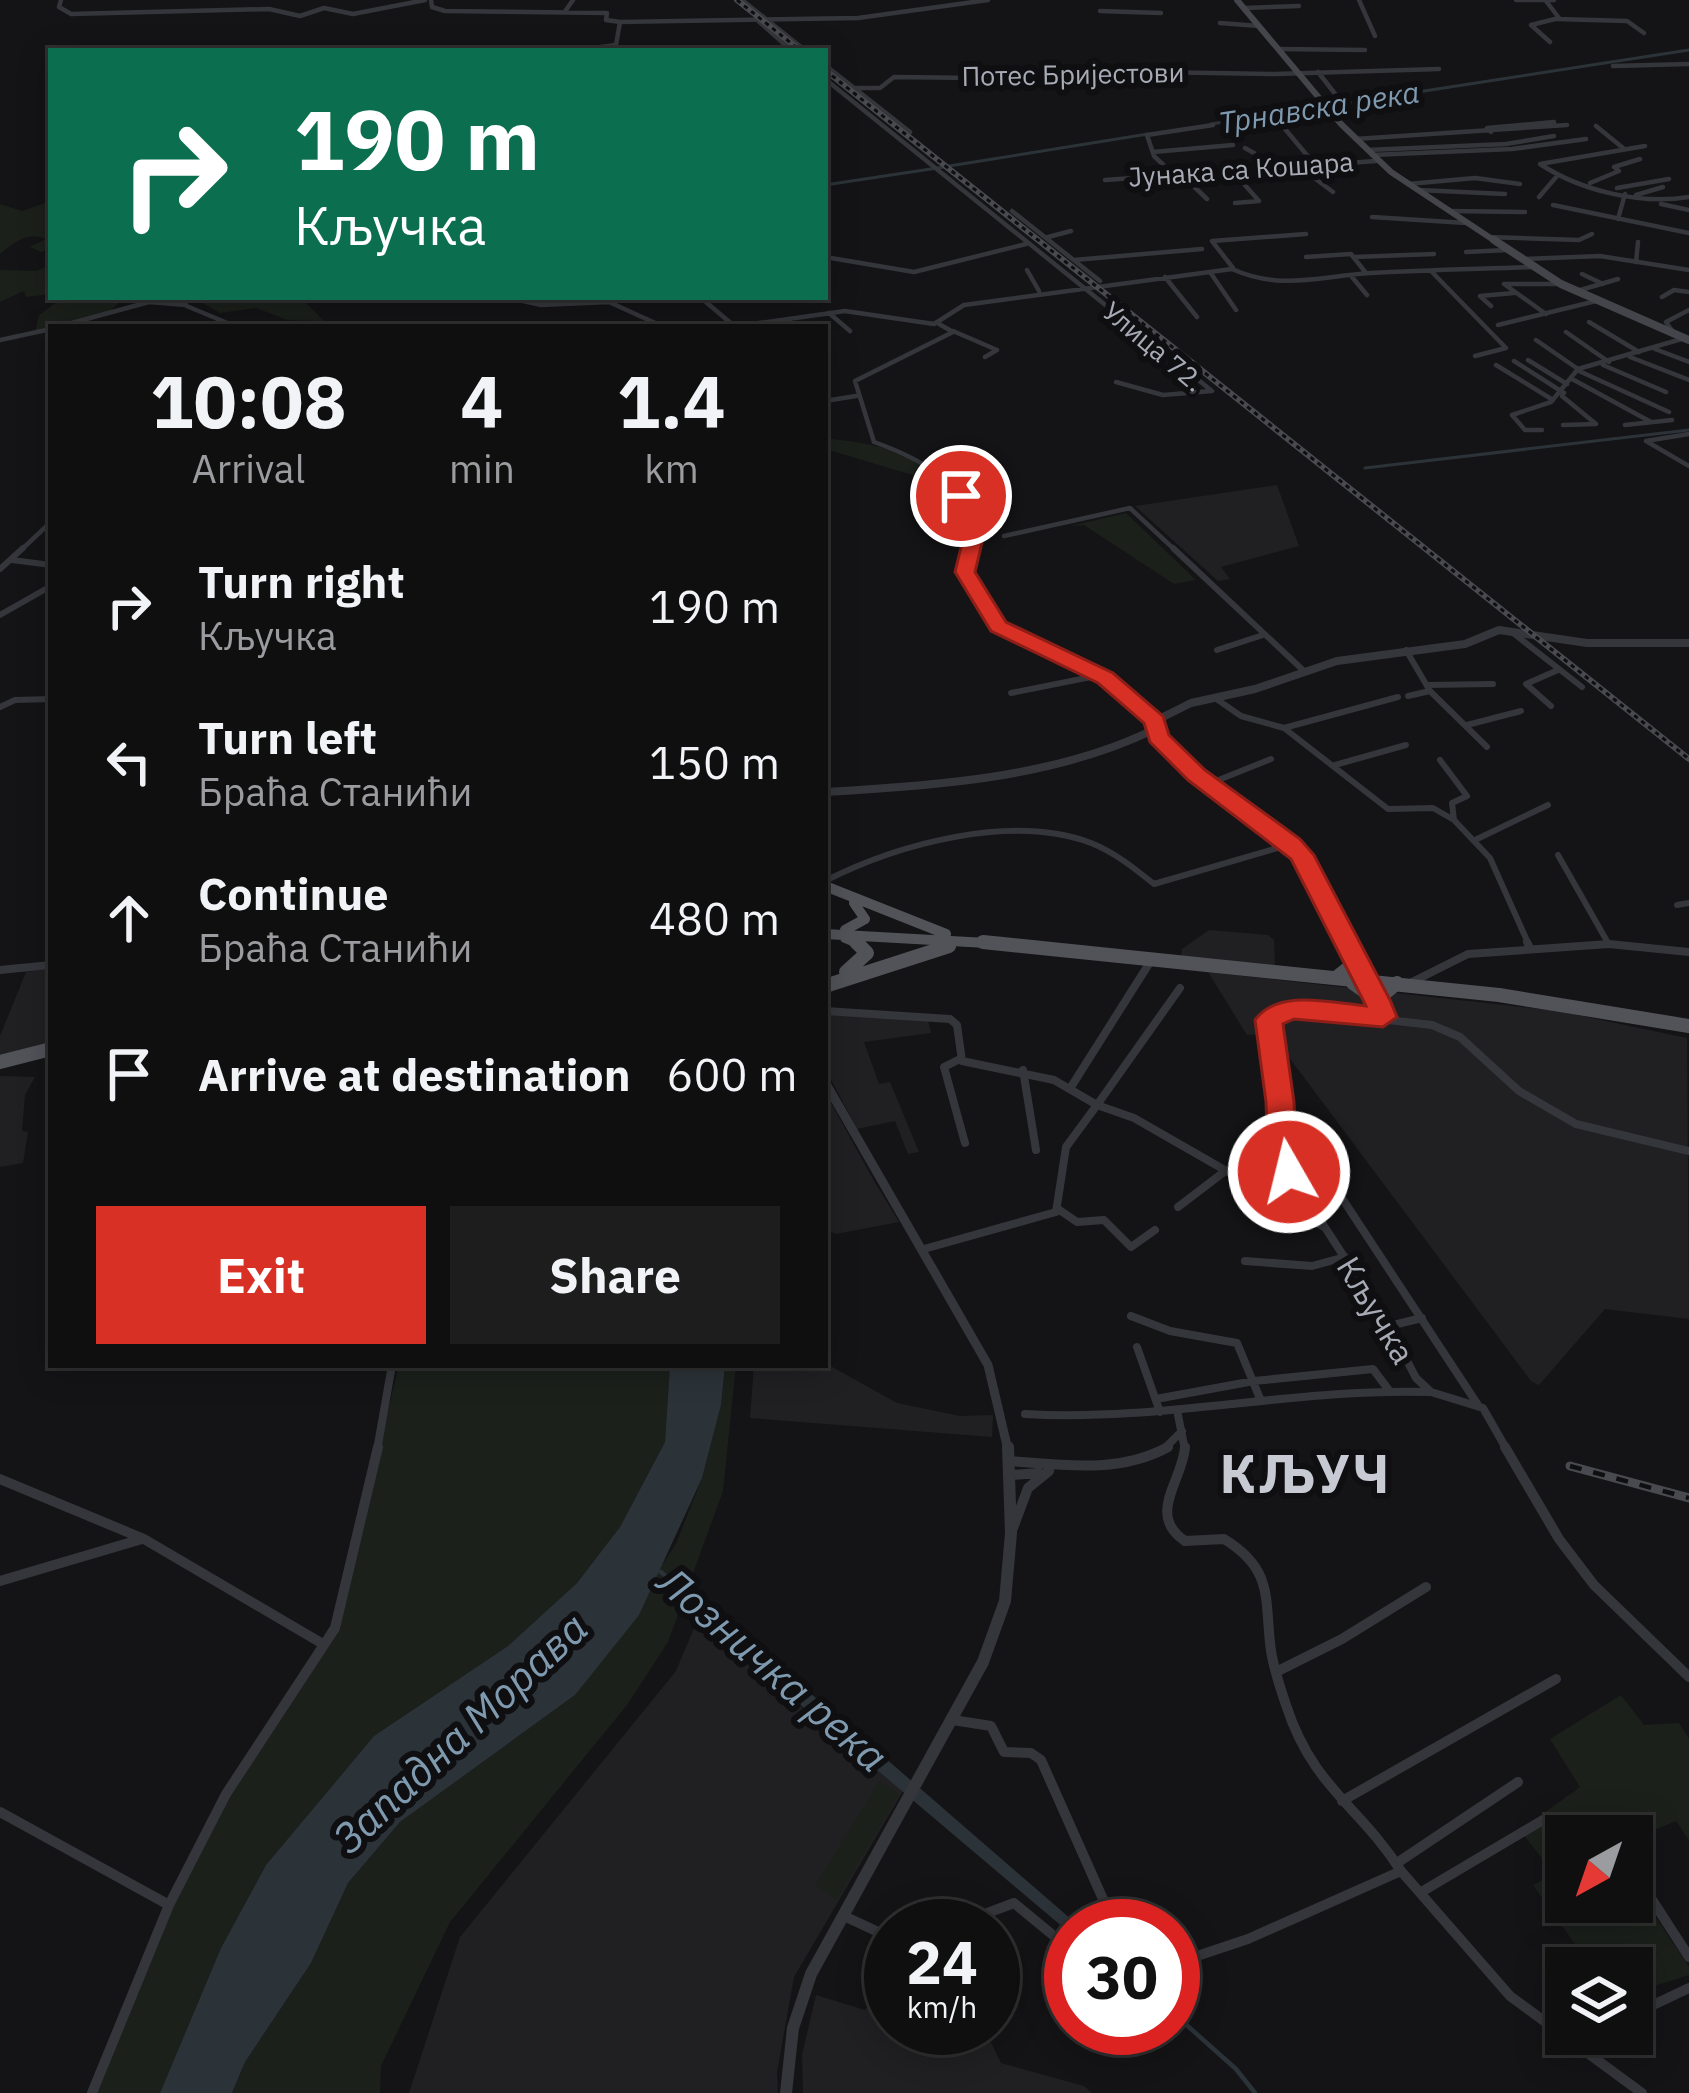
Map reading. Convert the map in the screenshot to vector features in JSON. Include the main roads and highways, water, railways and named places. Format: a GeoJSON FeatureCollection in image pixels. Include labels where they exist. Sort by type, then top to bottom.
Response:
{"type":"FeatureCollection","features":[{"type":"Feature","properties":{"kind":"main road"},"geometry":{"type":"LineString","coordinates":[[1237,0],[1355,139],[1408,184],[1561,284],[1687,339]]}},
{"type":"Feature","properties":{"kind":"main road"},"geometry":{"type":"LineString","coordinates":[[828,888],[970,942]]}},
{"type":"Feature","properties":{"kind":"main road"},"geometry":{"type":"LineString","coordinates":[[828,889],[855,904],[866,917],[854,929],[828,934]]}},
{"type":"Feature","properties":{"kind":"main road"},"geometry":{"type":"LineString","coordinates":[[828,934],[970,942],[1403,984],[1554,1000],[1684,1024]]}},
{"type":"Feature","properties":{"kind":"main road"},"geometry":{"type":"LineString","coordinates":[[828,934],[855,940],[867,953],[856,968],[828,981]]}},
{"type":"Feature","properties":{"kind":"main road"},"geometry":{"type":"LineString","coordinates":[[828,981],[970,942]]}},
{"type":"Feature","properties":{"kind":"main road"},"geometry":{"type":"LineString","coordinates":[[1334,978],[1351,966],[1354,956]]}},
{"type":"Feature","properties":{"kind":"main road"},"geometry":{"type":"LineString","coordinates":[[1334,978],[1364,988],[1377,1000],[1403,984]]}},
{"type":"Feature","properties":{"kind":"main road"},"geometry":{"type":"LineString","coordinates":[[0,1062],[48,1050]]}},
{"type":"Feature","properties":{"kind":"water","name":"Западна Морава"},"geometry":{"type":"Polygon","coordinates":[[[670,1368],[725,1368],[721,1405],[702,1478],[639,1615],[575,1695],[400,1822],[348,1883],[311,1963],[245,2062],[232,2093],[160,2093],[221,1948],[266,1865],[374,1736],[508,1646],[577,1583],[620,1527],[665,1442],[670,1368]]]}},
{"type":"Feature","properties":{"kind":"water"},"geometry":{"type":"Polygon","coordinates":[[[712,1608],[1048,1899],[1044,1899],[1044,1911],[701,1621],[712,1608]]]}},
{"type":"Feature","properties":{"kind":"waterway","name":"Трнавска река"},"geometry":{"type":"LineString","coordinates":[[1211,124],[1689,50]]}},
{"type":"Feature","properties":{"kind":"waterway","name":"Трнавска река"},"geometry":{"type":"LineString","coordinates":[[949,166],[1148,134]]}},
{"type":"Feature","properties":{"kind":"waterway","name":"Трнавска река"},"geometry":{"type":"LineString","coordinates":[[828,185],[944,167]]}},
{"type":"Feature","properties":{"kind":"waterway"},"geometry":{"type":"LineString","coordinates":[[1365,468],[1689,430]]}},
{"type":"Feature","properties":{"kind":"waterway","name":"Лозничка река"},"geometry":{"type":"LineString","coordinates":[[661,1572],[708,1613]]}},
{"type":"Feature","properties":{"kind":"waterway","name":"Лозничка река"},"geometry":{"type":"LineString","coordinates":[[1200,2037],[1255,2093]]}},
{"type":"Feature","properties":{"kind":"railway"},"geometry":{"type":"LineString","coordinates":[[737,0],[797,48]]}},
{"type":"Feature","properties":{"kind":"railway"},"geometry":{"type":"LineString","coordinates":[[828,72],[1689,759]]}},
{"type":"Feature","properties":{"kind":"railway"},"geometry":{"type":"LineString","coordinates":[[1570,1466],[1689,1498]]}},
{"type":"Feature","properties":{"kind":"district","name":"КЉУЧ"},"geometry":{"type":"Point","coordinates":[1306,1474]}}]}
